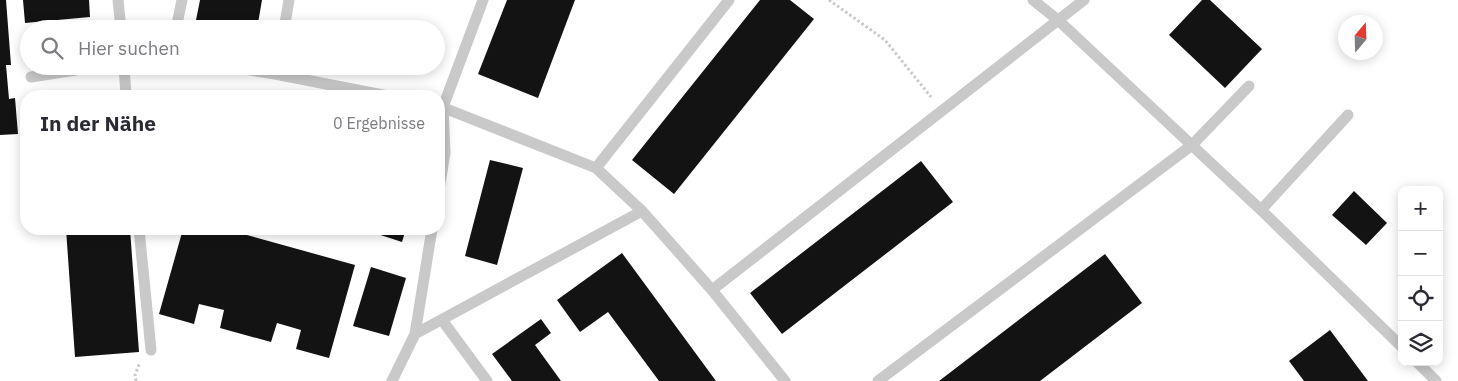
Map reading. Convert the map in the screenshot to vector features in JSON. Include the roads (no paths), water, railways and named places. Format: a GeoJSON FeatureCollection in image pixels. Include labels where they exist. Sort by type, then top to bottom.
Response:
{"type":"FeatureCollection","features":[{"type":"Feature","properties":{"kind":"lane"},"geometry":{"type":"LineString","coordinates":[[118,0],[120,20]]}},
{"type":"Feature","properties":{"kind":"lane"},"geometry":{"type":"LineString","coordinates":[[178,20],[182,0]]}},
{"type":"Feature","properties":{"kind":"lane"},"geometry":{"type":"LineString","coordinates":[[286,20],[289,0]]}},
{"type":"Feature","properties":{"kind":"lane"},"geometry":{"type":"LineString","coordinates":[[445,97],[483,0]]}},
{"type":"Feature","properties":{"kind":"lane"},"geometry":{"type":"LineString","coordinates":[[596,168],[729,0]]}},
{"type":"Feature","properties":{"kind":"lane"},"geometry":{"type":"LineString","coordinates":[[1033,0],[1058,20],[1192,145],[1398,343]]}},
{"type":"Feature","properties":{"kind":"lane"},"geometry":{"type":"LineString","coordinates":[[712,290],[1084,0]]}},
{"type":"Feature","properties":{"kind":"lane"},"geometry":{"type":"LineString","coordinates":[[30,77],[43,75]]}},
{"type":"Feature","properties":{"kind":"lane"},"geometry":{"type":"LineString","coordinates":[[125,75],[126,90]]}},
{"type":"Feature","properties":{"kind":"lane"},"geometry":{"type":"LineString","coordinates":[[298,75],[362,90]]}},
{"type":"Feature","properties":{"kind":"lane"},"geometry":{"type":"LineString","coordinates":[[878,381],[1192,145],[1249,86]]}},
{"type":"Feature","properties":{"kind":"lane"},"geometry":{"type":"LineString","coordinates":[[445,109],[596,168],[642,211],[712,290],[785,381]]}},
{"type":"Feature","properties":{"kind":"lane"},"geometry":{"type":"LineString","coordinates":[[1261,210],[1348,115]]}},
{"type":"Feature","properties":{"kind":"lane"},"geometry":{"type":"LineString","coordinates":[[415,334],[642,211]]}},
{"type":"Feature","properties":{"kind":"lane"},"geometry":{"type":"LineString","coordinates":[[140,235],[151,350]]}},
{"type":"Feature","properties":{"kind":"lane"},"geometry":{"type":"LineString","coordinates":[[392,381],[415,334],[431,235]]}},
{"type":"Feature","properties":{"kind":"lane"},"geometry":{"type":"LineString","coordinates":[[442,320],[487,381]]}},
{"type":"Feature","properties":{"kind":"lane"},"geometry":{"type":"LineString","coordinates":[[1421,366],[1436,381]]}}]}
